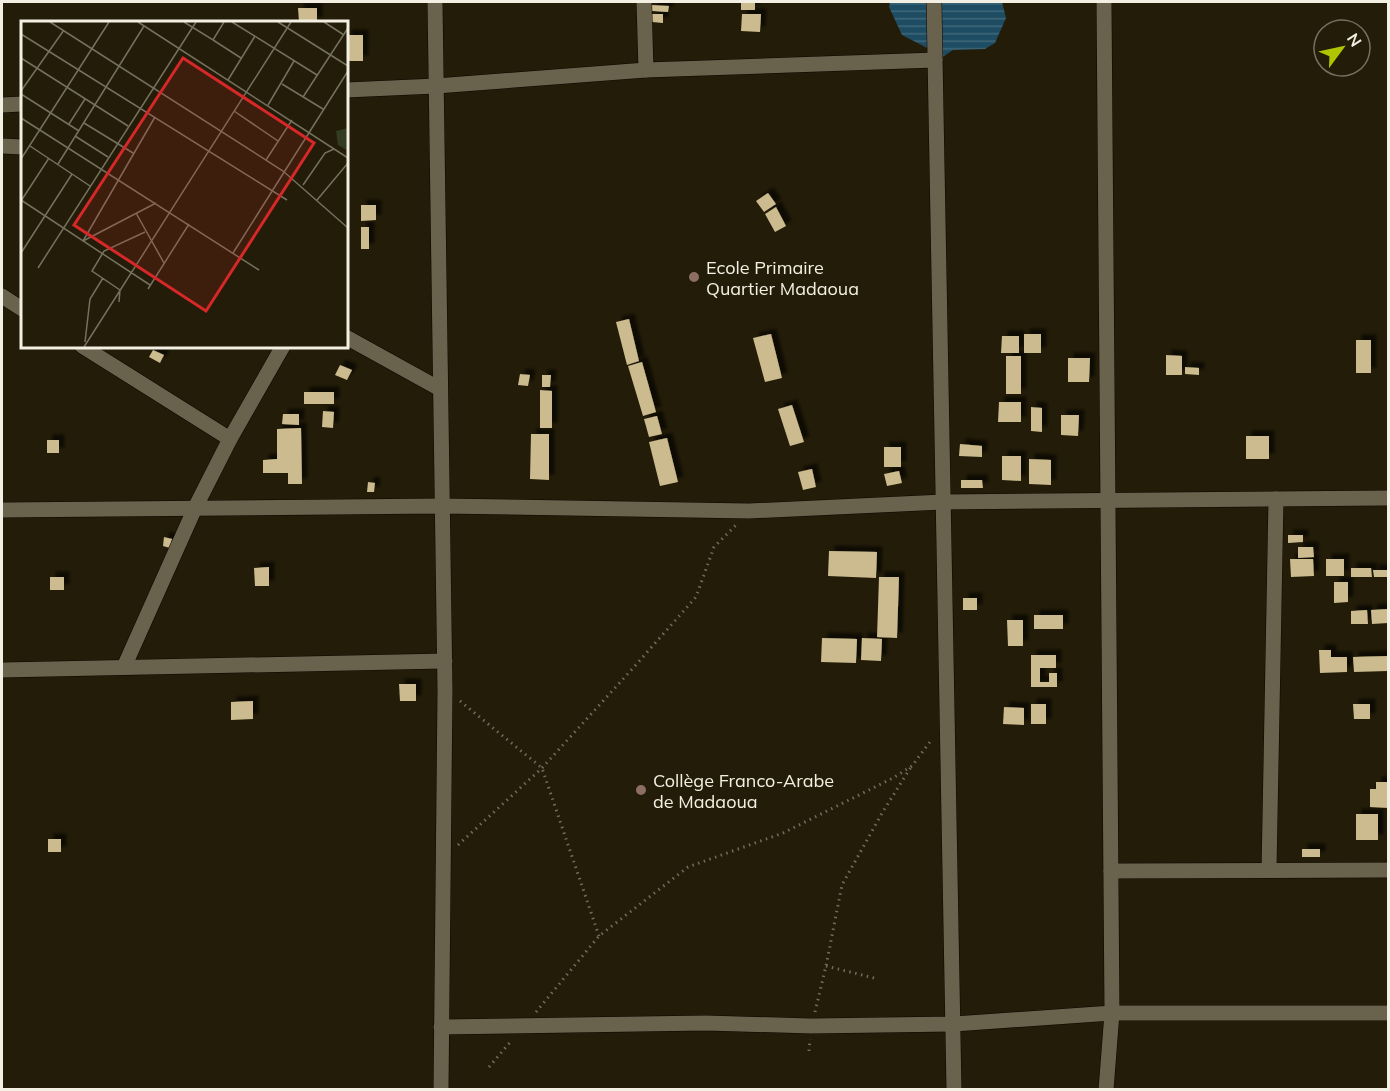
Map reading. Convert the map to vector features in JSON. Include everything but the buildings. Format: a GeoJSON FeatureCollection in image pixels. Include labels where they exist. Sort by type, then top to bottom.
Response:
{"type":"FeatureCollection","features":[{"type":"Feature","properties":{"kind":"street"},"geometry":{"type":"LineString","coordinates":[[435,2],[445,662],[441,1089]]}},
{"type":"Feature","properties":{"kind":"street"},"geometry":{"type":"LineString","coordinates":[[644,2],[646,70]]}},
{"type":"Feature","properties":{"kind":"street"},"geometry":{"type":"LineString","coordinates":[[934,2],[954,1089]]}},
{"type":"Feature","properties":{"kind":"street"},"geometry":{"type":"LineString","coordinates":[[1104,2],[1112,1013],[1106,1089]]}},
{"type":"Feature","properties":{"kind":"street"},"geometry":{"type":"LineString","coordinates":[[348,90],[436,86],[646,70],[935,60]]}},
{"type":"Feature","properties":{"kind":"street"},"geometry":{"type":"LineString","coordinates":[[2,105],[21,104]]}},
{"type":"Feature","properties":{"kind":"street"},"geometry":{"type":"LineString","coordinates":[[2,146],[21,147]]}},
{"type":"Feature","properties":{"kind":"street"},"geometry":{"type":"LineString","coordinates":[[2,296],[21,308]]}},
{"type":"Feature","properties":{"kind":"street"},"geometry":{"type":"LineString","coordinates":[[348,338],[440,389]]}},
{"type":"Feature","properties":{"kind":"street"},"geometry":{"type":"LineString","coordinates":[[85,348],[230,439]]}},
{"type":"Feature","properties":{"kind":"street"},"geometry":{"type":"LineString","coordinates":[[124,668],[195,508],[230,439],[282,348]]}},
{"type":"Feature","properties":{"kind":"street"},"geometry":{"type":"LineString","coordinates":[[2,510],[441,506],[749,511],[943,502],[1389,498]]}},
{"type":"Feature","properties":{"kind":"street"},"geometry":{"type":"LineString","coordinates":[[1269,870],[1276,499]]}},
{"type":"Feature","properties":{"kind":"street"},"geometry":{"type":"LineString","coordinates":[[2,670],[445,662]]}},
{"type":"Feature","properties":{"kind":"street"},"geometry":{"type":"LineString","coordinates":[[1111,871],[1389,870]]}},
{"type":"Feature","properties":{"kind":"street"},"geometry":{"type":"LineString","coordinates":[[441,1027],[706,1023],[811,1026],[954,1024],[1112,1013],[1389,1013]]}},
{"type":"Feature","properties":{"kind":"path"},"geometry":{"type":"LineString","coordinates":[[443,858],[542,768],[696,597],[714,547],[749,511]]}},
{"type":"Feature","properties":{"kind":"path"},"geometry":{"type":"LineString","coordinates":[[445,690],[542,768],[599,936]]}},
{"type":"Feature","properties":{"kind":"path"},"geometry":{"type":"LineString","coordinates":[[809,1051],[811,1026],[842,885],[882,813],[947,718]]}},
{"type":"Feature","properties":{"kind":"path"},"geometry":{"type":"LineString","coordinates":[[489,1067],[599,936],[688,867],[783,833],[894,778],[912,766]]}},
{"type":"Feature","properties":{"kind":"path"},"geometry":{"type":"LineString","coordinates":[[826,966],[878,979]]}},
{"type":"Feature","properties":{"kind":"water"},"geometry":{"type":"Polygon","coordinates":[[[890,2],[1002,2],[1006,18],[995,43],[985,49],[953,50],[941,58],[935,52],[902,35],[889,7],[890,2]]]}},
{"type":"Feature","properties":{"kind":"place","name":"Ecole Primaire Quartier Madaoua"},"geometry":{"type":"Point","coordinates":[694,277]}},
{"type":"Feature","properties":{"kind":"place","name":"Collège Franco-Arabe de Madaoua"},"geometry":{"type":"Point","coordinates":[641,790]}}]}
